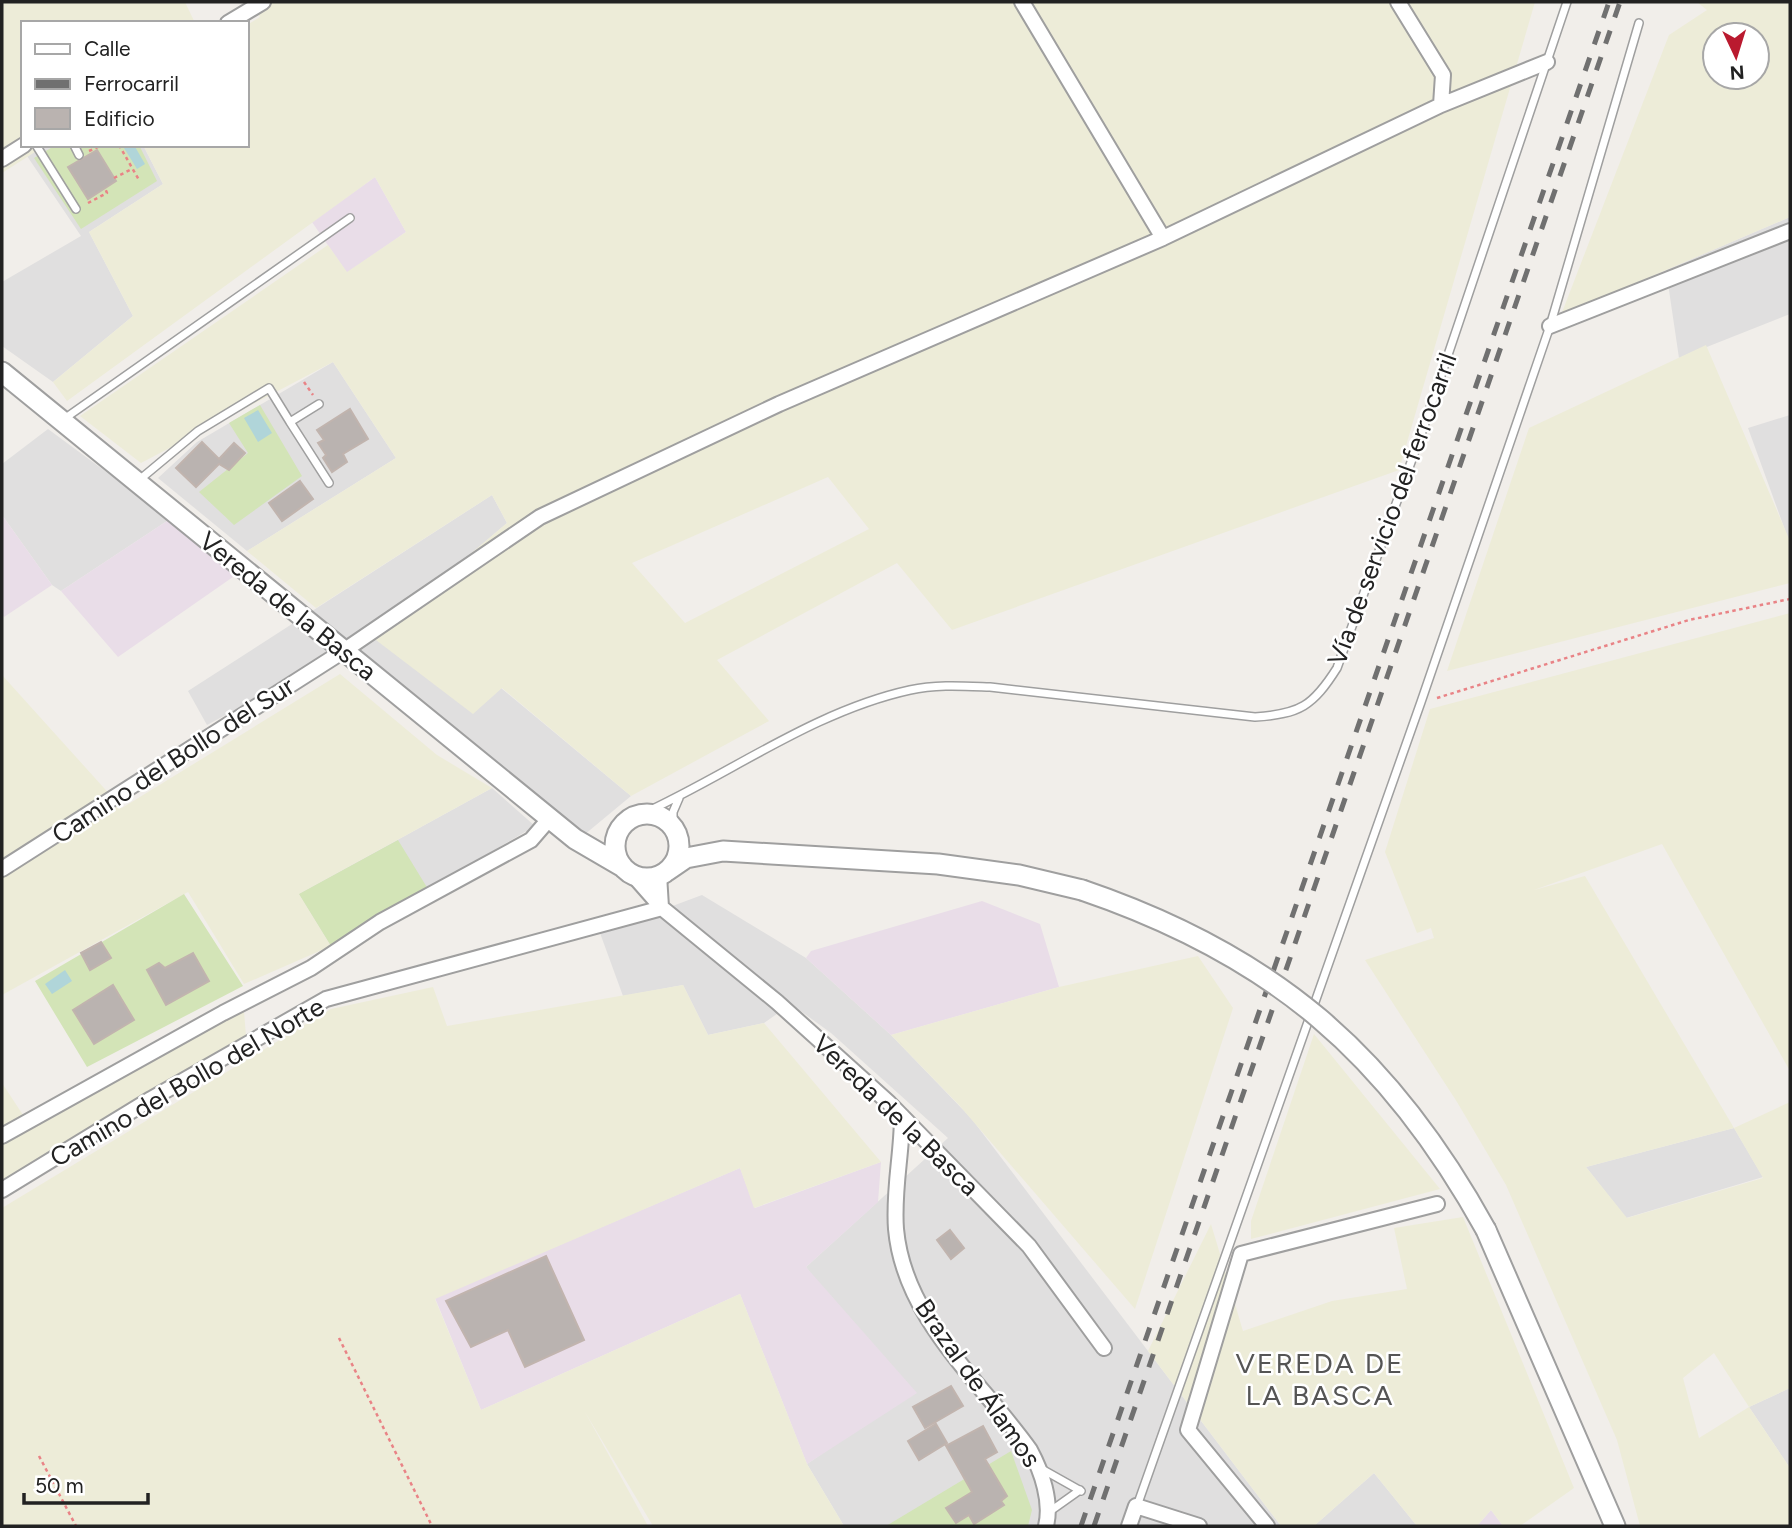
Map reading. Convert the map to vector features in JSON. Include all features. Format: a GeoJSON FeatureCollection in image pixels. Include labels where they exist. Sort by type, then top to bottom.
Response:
{"type":"FeatureCollection","features":[{"type":"Feature","properties":{"kind":"street"},"geometry":{"type":"LineString","coordinates":[[231,21],[263,2]]}},
{"type":"Feature","properties":{"kind":"street"},"geometry":{"type":"LineString","coordinates":[[1022,2],[1163,238]]}},
{"type":"Feature","properties":{"kind":"street"},"geometry":{"type":"LineString","coordinates":[[1398,2],[1443,75],[1441,105]]}},
{"type":"Feature","properties":{"kind":"street","name":"Camino del Bollo del Sur"},"geometry":{"type":"LineString","coordinates":[[2,869],[345,650],[541,517],[779,404],[1163,238],[1441,105],[1547,62]]}},
{"type":"Feature","properties":{"kind":"street"},"geometry":{"type":"LineString","coordinates":[[2,159],[21,147]]}},
{"type":"Feature","properties":{"kind":"street"},"geometry":{"type":"LineString","coordinates":[[1550,326],[1790,231]]}},
{"type":"Feature","properties":{"kind":"street","name":"Vereda de la Basca"},"geometry":{"type":"LineString","coordinates":[[2,372],[575,839],[628,871],[662,908],[777,1002],[902,1116],[1029,1246],[1104,1348]]}},
{"type":"Feature","properties":{"kind":"street"},"geometry":{"type":"LineString","coordinates":[[575,839],[598,839],[620,829],[629,819],[642,814],[657,815],[696,843],[723,851],[938,864],[1019,875],[1082,890],[1166,922],[1244,962],[1274,981],[1366,1062],[1418,1121],[1462,1186],[1486,1230],[1615,1526]]}},
{"type":"Feature","properties":{"kind":"street"},"geometry":{"type":"LineString","coordinates":[[2,1136],[223,1013],[311,968],[380,922],[531,839],[550,818]]}},
{"type":"Feature","properties":{"kind":"street"},"geometry":{"type":"LineString","coordinates":[[620,829],[615,848],[628,871],[650,878],[686,858],[723,851]]}},
{"type":"Feature","properties":{"kind":"street"},"geometry":{"type":"LineString","coordinates":[[662,908],[658,894],[663,873],[679,847],[674,829]]}},
{"type":"Feature","properties":{"kind":"street","name":"Camino del Bollo del Norte"},"geometry":{"type":"LineString","coordinates":[[2,1190],[326,999],[662,908]]}},
{"type":"Feature","properties":{"kind":"street","name":"Brazal de Álamos"},"geometry":{"type":"LineString","coordinates":[[902,1116],[902,1145],[894,1198],[897,1233],[920,1307],[970,1375],[1013,1426],[1040,1467],[1048,1519]]}},
{"type":"Feature","properties":{"kind":"street"},"geometry":{"type":"LineString","coordinates":[[1267,1526],[1188,1430],[1241,1254],[1437,1204]]}},
{"type":"Feature","properties":{"kind":"street"},"geometry":{"type":"LineString","coordinates":[[1129,1526],[1136,1506],[1199,1526]]}},
{"type":"Feature","properties":{"kind":"lane","name":"Vía de servicio del ferrocarril"},"geometry":{"type":"LineString","coordinates":[[642,814],[862,703],[912,689],[951,685],[990,687],[1255,717],[1281,715],[1303,709],[1321,694],[1338,668],[1567,2]]}},
{"type":"Feature","properties":{"kind":"lane"},"geometry":{"type":"LineString","coordinates":[[1136,1506],[1421,702],[1550,326],[1640,23]]}},
{"type":"Feature","properties":{"kind":"lane"},"geometry":{"type":"LineString","coordinates":[[37,147],[76,209]]}},
{"type":"Feature","properties":{"kind":"lane"},"geometry":{"type":"LineString","coordinates":[[75,147],[79,155]]}},
{"type":"Feature","properties":{"kind":"lane"},"geometry":{"type":"LineString","coordinates":[[61,421],[349,218]]}},
{"type":"Feature","properties":{"kind":"lane"},"geometry":{"type":"LineString","coordinates":[[136,483],[198,431],[269,388],[329,483]]}},
{"type":"Feature","properties":{"kind":"lane"},"geometry":{"type":"LineString","coordinates":[[290,422],[319,404]]}},
{"type":"Feature","properties":{"kind":"lane"},"geometry":{"type":"LineString","coordinates":[[674,829],[673,812],[680,797]]}},
{"type":"Feature","properties":{"kind":"lane"},"geometry":{"type":"LineString","coordinates":[[1040,1467],[1081,1490],[1048,1519]]}},
{"type":"Feature","properties":{"kind":"path"},"geometry":{"type":"LineString","coordinates":[[120,147],[139,180]]}},
{"type":"Feature","properties":{"kind":"path"},"geometry":{"type":"LineString","coordinates":[[114,178],[132,169]]}},
{"type":"Feature","properties":{"kind":"path"},"geometry":{"type":"LineString","coordinates":[[76,209],[107,194],[105,188]]}},
{"type":"Feature","properties":{"kind":"path"},"geometry":{"type":"LineString","coordinates":[[1421,702],[1689,620],[1790,598]]}},
{"type":"Feature","properties":{"kind":"path"},"geometry":{"type":"LineString","coordinates":[[339,1338],[432,1526]]}},
{"type":"Feature","properties":{"kind":"path"},"geometry":{"type":"LineString","coordinates":[[39,1456],[76,1526]]}},
{"type":"Feature","properties":{"kind":"shaded area"},"geometry":{"type":"Polygon","coordinates":[[[43,147],[144,147],[163,184],[89,232],[133,316],[53,382],[2,346],[2,282],[81,236],[27,156],[43,147]]]}},
{"type":"Feature","properties":{"kind":"shaded area"},"geometry":{"type":"Polygon","coordinates":[[[375,177],[406,232],[347,273],[312,222],[375,177]]]}},
{"type":"Feature","properties":{"kind":"shaded area"},"geometry":{"type":"Polygon","coordinates":[[[1790,217],[1790,314],[1679,358],[1666,270],[1790,217]]]}},
{"type":"Feature","properties":{"kind":"shaded area"},"geometry":{"type":"Polygon","coordinates":[[[333,362],[396,458],[247,551],[158,478],[197,442],[333,362]]]}},
{"type":"Feature","properties":{"kind":"shaded area"},"geometry":{"type":"Polygon","coordinates":[[[1790,415],[1790,541],[1789,541],[1748,428],[1790,415]]]}},
{"type":"Feature","properties":{"kind":"shaded area"},"geometry":{"type":"Polygon","coordinates":[[[48,429],[170,519],[61,591],[52,585],[2,515],[2,464],[48,429]]]}},
{"type":"Feature","properties":{"kind":"shaded area"},"geometry":{"type":"Polygon","coordinates":[[[492,495],[507,523],[373,637],[501,688],[631,796],[584,835],[455,732],[355,645],[207,725],[188,691],[492,495]]]}},
{"type":"Feature","properties":{"kind":"shaded area"},"geometry":{"type":"Polygon","coordinates":[[[2,515],[52,585],[4,617],[2,614],[2,515]]]}},
{"type":"Feature","properties":{"kind":"shaded area"},"geometry":{"type":"Polygon","coordinates":[[[170,519],[243,570],[118,657],[61,591],[170,519]]]}},
{"type":"Feature","properties":{"kind":"shaded area"},"geometry":{"type":"Polygon","coordinates":[[[492,788],[535,826],[331,946],[299,894],[492,788]]]}},
{"type":"Feature","properties":{"kind":"shaded area"},"geometry":{"type":"Polygon","coordinates":[[[702,895],[806,958],[891,1035],[971,1118],[1281,1526],[844,1526],[807,1464],[899,1401],[806,1267],[948,1138],[831,1033],[791,1004],[764,1023],[708,1035],[683,985],[623,996],[600,933],[702,895]]]}},
{"type":"Feature","properties":{"kind":"shaded area"},"geometry":{"type":"Polygon","coordinates":[[[982,901],[1040,924],[1059,987],[891,1035],[806,958],[811,951],[982,901]]]}},
{"type":"Feature","properties":{"kind":"shaded area"},"geometry":{"type":"Polygon","coordinates":[[[1734,1128],[1763,1177],[1626,1218],[1586,1167],[1734,1128]]]}},
{"type":"Feature","properties":{"kind":"shaded area"},"geometry":{"type":"Polygon","coordinates":[[[881,1162],[878,1202],[806,1267],[917,1393],[807,1464],[740,1294],[481,1410],[435,1298],[740,1168],[755,1208],[881,1162]]]}},
{"type":"Feature","properties":{"kind":"shaded area"},"geometry":{"type":"Polygon","coordinates":[[[1790,1388],[1790,1468],[1749,1407],[1790,1388]]]}},
{"type":"Feature","properties":{"kind":"shaded area"},"geometry":{"type":"Polygon","coordinates":[[[1374,1473],[1417,1526],[1314,1526],[1374,1473]]]}},
{"type":"Feature","properties":{"kind":"shaded area"},"geometry":{"type":"Polygon","coordinates":[[[1491,1510],[1503,1526],[1477,1526],[1491,1510]]]}},
{"type":"Feature","properties":{"kind":"green space"},"geometry":{"type":"Polygon","coordinates":[[[2,2],[185,2],[194,21],[21,21],[21,147],[43,147],[2,173],[2,2]]]}},
{"type":"Feature","properties":{"kind":"green space"},"geometry":{"type":"Polygon","coordinates":[[[251,2],[1535,2],[1399,470],[952,630],[897,563],[717,660],[769,721],[631,796],[502,688],[473,714],[372,637],[507,523],[492,495],[316,608],[247,551],[396,458],[333,362],[141,463],[80,416],[328,245],[347,272],[406,232],[375,177],[67,401],[53,382],[133,316],[89,232],[163,184],[144,147],[248,147],[248,24],[260,17],[251,2]],[[828,477],[632,563],[685,623],[869,529],[828,477]]]}},
{"type":"Feature","properties":{"kind":"green space"},"geometry":{"type":"Polygon","coordinates":[[[1697,2],[1790,2],[1790,217],[1561,315],[1669,35],[1707,10],[1697,2]]]}},
{"type":"Feature","properties":{"kind":"green space"},"geometry":{"type":"Polygon","coordinates":[[[53,147],[140,147],[157,181],[81,229],[34,158],[53,147]]]}},
{"type":"Feature","properties":{"kind":"green space"},"geometry":{"type":"Polygon","coordinates":[[[1706,345],[1790,541],[1790,583],[1447,671],[1529,428],[1706,345]]]}},
{"type":"Feature","properties":{"kind":"green space"},"geometry":{"type":"Polygon","coordinates":[[[260,405],[302,476],[234,525],[199,492],[248,453],[229,423],[260,405]]]}},
{"type":"Feature","properties":{"kind":"green space"},"geometry":{"type":"Polygon","coordinates":[[[1790,613],[1790,1071],[1662,844],[1534,890],[1585,876],[1734,1128],[1790,1102],[1790,1388],[1749,1407],[1790,1468],[1790,1526],[1640,1526],[1617,1440],[1506,1185],[1457,1102],[1365,960],[1434,938],[1431,928],[1417,933],[1385,852],[1430,709],[1790,613]],[[1734,1128],[1586,1167],[1627,1218],[1763,1178],[1734,1128]],[[1714,1353],[1683,1378],[1699,1438],[1749,1407],[1714,1353]]]}},
{"type":"Feature","properties":{"kind":"green space"},"geometry":{"type":"Polygon","coordinates":[[[340,674],[437,755],[492,788],[299,894],[331,946],[244,984],[188,892],[2,995],[2,675],[122,808],[340,674]]]}},
{"type":"Feature","properties":{"kind":"green space"},"geometry":{"type":"Polygon","coordinates":[[[398,840],[428,889],[331,946],[299,894],[398,840]]]}},
{"type":"Feature","properties":{"kind":"green space"},"geometry":{"type":"Polygon","coordinates":[[[184,894],[243,986],[87,1067],[35,981],[184,894]]]}},
{"type":"Feature","properties":{"kind":"green space"},"geometry":{"type":"Polygon","coordinates":[[[1198,956],[1233,1008],[1135,1309],[959,1105],[891,1035],[1059,987],[1198,956]]]}},
{"type":"Feature","properties":{"kind":"green space"},"geometry":{"type":"Polygon","coordinates":[[[683,985],[708,1035],[764,1023],[881,1162],[754,1208],[740,1168],[435,1299],[481,1410],[740,1294],[807,1464],[844,1526],[653,1526],[585,1412],[648,1526],[2,1526],[2,1208],[331,1009],[433,987],[447,1026],[683,985]]]}},
{"type":"Feature","properties":{"kind":"green space"},"geometry":{"type":"Polygon","coordinates":[[[244,1011],[246,1036],[2,1182],[2,1083],[23,1115],[244,1011]]]}},
{"type":"Feature","properties":{"kind":"green space"},"geometry":{"type":"Polygon","coordinates":[[[1314,1034],[1440,1189],[1251,1239],[1251,1221],[1314,1034]]]}},
{"type":"Feature","properties":{"kind":"green space"},"geometry":{"type":"Polygon","coordinates":[[[1463,1217],[1574,1488],[1520,1526],[1503,1526],[1491,1510],[1477,1526],[1417,1526],[1374,1473],[1314,1526],[1281,1526],[1148,1351],[1211,1224],[1243,1331],[1332,1301],[1407,1289],[1394,1228],[1463,1217]]]}},
{"type":"Feature","properties":{"kind":"green space"},"geometry":{"type":"Polygon","coordinates":[[[1011,1451],[1032,1510],[1028,1526],[886,1526],[1011,1451]]]}},
{"type":"Feature","properties":{"kind":"water"},"geometry":{"type":"Polygon","coordinates":[[[135,147],[145,164],[137,169],[124,148],[135,147]]]}},
{"type":"Feature","properties":{"kind":"water"},"geometry":{"type":"Polygon","coordinates":[[[258,410],[272,433],[258,442],[244,418],[258,410]]]}},
{"type":"Feature","properties":{"kind":"water"},"geometry":{"type":"Polygon","coordinates":[[[65,970],[72,981],[52,994],[45,984],[65,970]]]}},
{"type":"Feature","properties":{"kind":"building"},"geometry":{"type":"Polygon","coordinates":[[[97,150],[116,181],[88,199],[68,167],[97,150]]]}},
{"type":"Feature","properties":{"kind":"building"},"geometry":{"type":"Polygon","coordinates":[[[350,409],[368,439],[343,454],[347,462],[332,472],[323,458],[326,455],[318,443],[324,440],[317,430],[350,409]]]}},
{"type":"Feature","properties":{"kind":"building"},"geometry":{"type":"Polygon","coordinates":[[[202,442],[219,459],[234,443],[245,453],[229,470],[219,464],[196,487],[176,468],[202,442]]]}},
{"type":"Feature","properties":{"kind":"building"},"geometry":{"type":"Polygon","coordinates":[[[300,481],[313,499],[282,521],[269,503],[300,481]]]}},
{"type":"Feature","properties":{"kind":"building"},"geometry":{"type":"Polygon","coordinates":[[[101,942],[111,958],[90,970],[81,953],[101,942]]]}},
{"type":"Feature","properties":{"kind":"building"},"geometry":{"type":"Polygon","coordinates":[[[193,953],[209,981],[166,1005],[147,970],[159,963],[165,968],[193,953]]]}},
{"type":"Feature","properties":{"kind":"building"},"geometry":{"type":"Polygon","coordinates":[[[113,985],[134,1020],[94,1044],[73,1010],[113,985]]]}},
{"type":"Feature","properties":{"kind":"building"},"geometry":{"type":"Polygon","coordinates":[[[950,1230],[964,1248],[951,1259],[937,1240],[950,1230]]]}},
{"type":"Feature","properties":{"kind":"building"},"geometry":{"type":"Polygon","coordinates":[[[546,1256],[584,1340],[525,1367],[508,1330],[471,1347],[446,1301],[546,1256]]]}},
{"type":"Feature","properties":{"kind":"building"},"geometry":{"type":"Polygon","coordinates":[[[951,1386],[963,1406],[925,1428],[913,1407],[951,1386]]]}},
{"type":"Feature","properties":{"kind":"building"},"geometry":{"type":"Polygon","coordinates":[[[936,1424],[947,1443],[919,1460],[908,1441],[936,1424]]]}},
{"type":"Feature","properties":{"kind":"building"},"geometry":{"type":"Polygon","coordinates":[[[983,1426],[997,1452],[985,1459],[1007,1496],[1001,1501],[1004,1505],[974,1524],[969,1515],[956,1523],[946,1508],[972,1492],[946,1446],[983,1426]]]}},
{"type":"Feature","properties":{"kind":"railway"},"geometry":{"type":"LineString","coordinates":[[1081,1526],[1609,2]]}},
{"type":"Feature","properties":{"kind":"railway"},"geometry":{"type":"LineString","coordinates":[[1094,1526],[1620,2]]}},
{"type":"Feature","properties":{"kind":"district","name":"VEREDA DE LA BASCA"},"geometry":{"type":"Point","coordinates":[1320,1379]}}]}
